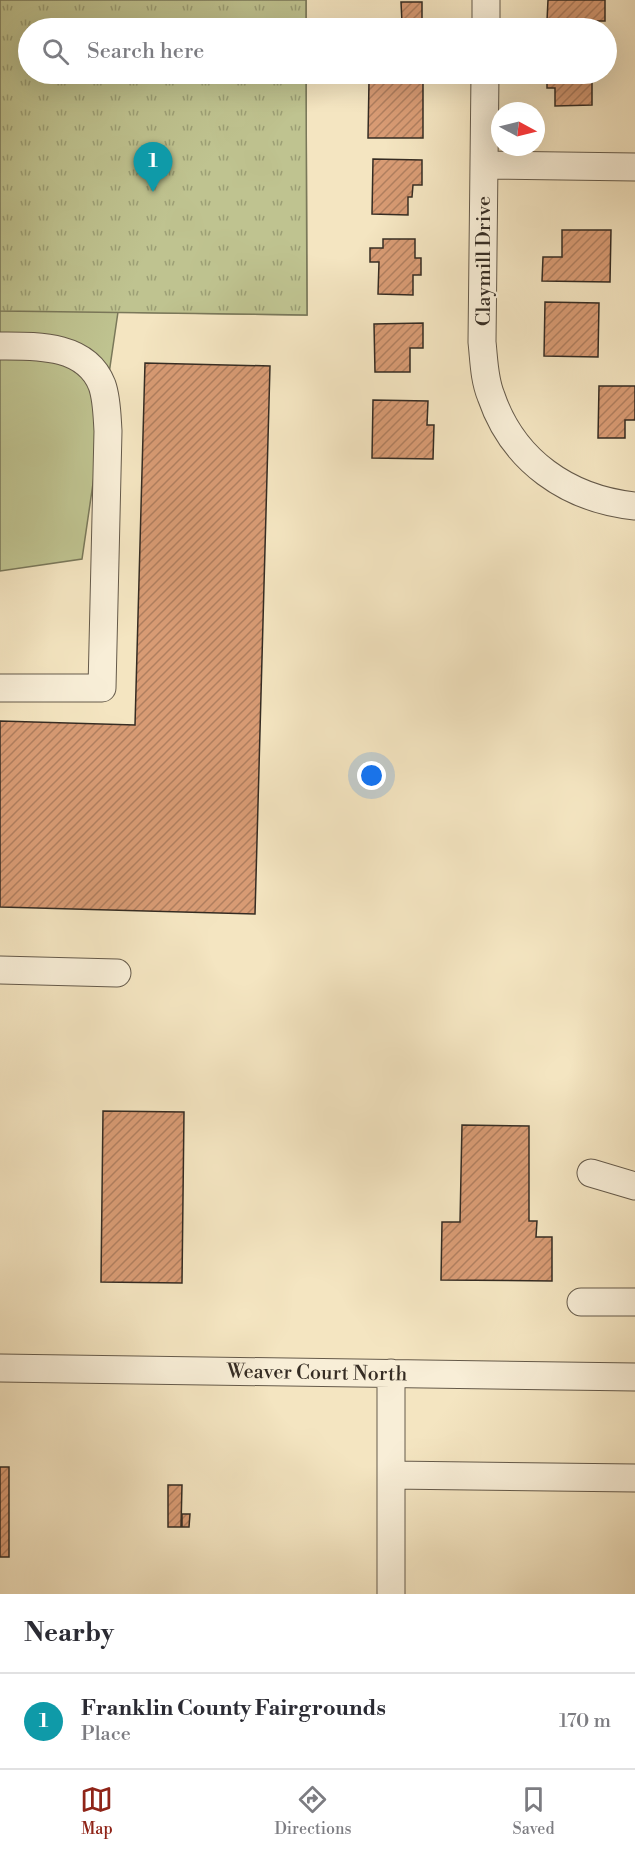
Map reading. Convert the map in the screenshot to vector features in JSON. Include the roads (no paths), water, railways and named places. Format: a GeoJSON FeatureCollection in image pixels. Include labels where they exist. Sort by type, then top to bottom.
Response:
{"type":"FeatureCollection","features":[{"type":"Feature","properties":{"kind":"street"},"geometry":{"type":"LineString","coordinates":[[486,0],[486,18]]}},
{"type":"Feature","properties":{"kind":"street","name":"Claymill Drive"},"geometry":{"type":"LineString","coordinates":[[485,84],[483,342],[485,373],[490,395],[500,420],[514,442],[541,470],[572,490],[610,503],[635,506]]}},
{"type":"Feature","properties":{"kind":"street"},"geometry":{"type":"LineString","coordinates":[[484,165],[635,167]]}},
{"type":"Feature","properties":{"kind":"street"},"geometry":{"type":"LineString","coordinates":[[0,346],[52,348],[73,354],[90,365],[102,384],[106,401],[108,431],[102,688],[0,688]]}},
{"type":"Feature","properties":{"kind":"street"},"geometry":{"type":"LineString","coordinates":[[0,970],[117,973]]}},
{"type":"Feature","properties":{"kind":"street"},"geometry":{"type":"LineString","coordinates":[[591,1173],[635,1186]]}},
{"type":"Feature","properties":{"kind":"street"},"geometry":{"type":"LineString","coordinates":[[581,1302],[635,1302]]}},
{"type":"Feature","properties":{"kind":"street","name":"Weaver Court North"},"geometry":{"type":"LineString","coordinates":[[0,1368],[635,1377]]}},
{"type":"Feature","properties":{"kind":"street"},"geometry":{"type":"LineString","coordinates":[[391,1594],[392,1373]]}},
{"type":"Feature","properties":{"kind":"street"},"geometry":{"type":"LineString","coordinates":[[391,1476],[635,1478]]}},
{"type":"Feature","properties":{"kind":"place","name":"Franklin County Fairgrounds"},"geometry":{"type":"Point","coordinates":[153,192]}}]}
